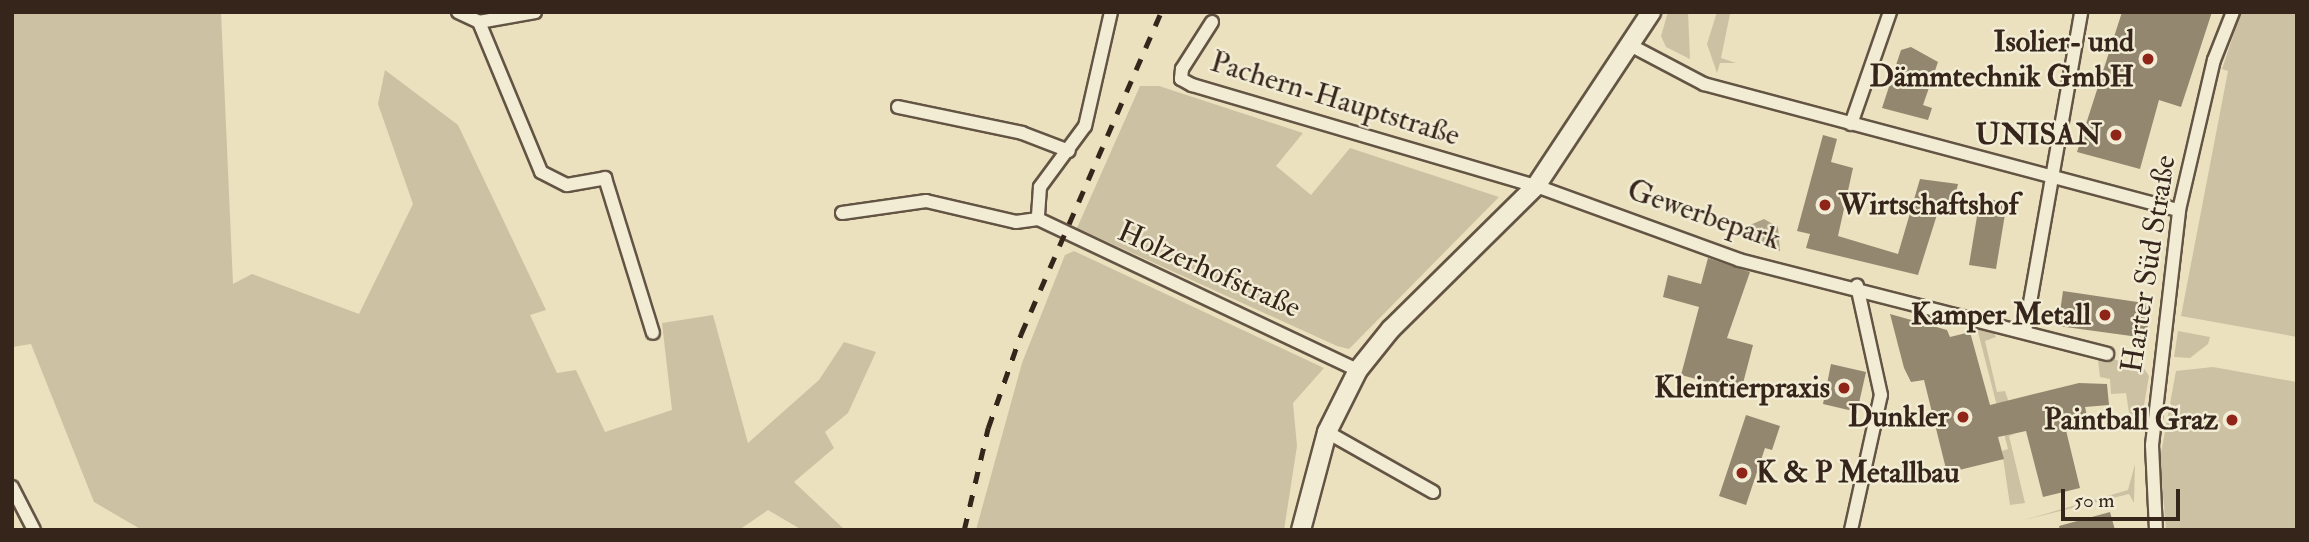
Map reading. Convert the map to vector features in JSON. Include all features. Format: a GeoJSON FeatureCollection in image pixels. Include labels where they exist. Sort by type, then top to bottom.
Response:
{"type":"FeatureCollection","features":[{"type":"Feature","properties":{"kind":"main road"},"geometry":{"type":"LineString","coordinates":[[1301,530],[1327,432],[1358,370],[1391,329],[1536,186],[1651,12]]}},
{"type":"Feature","properties":{"kind":"street"},"geometry":{"type":"LineString","coordinates":[[458,12],[480,22],[535,12]]}},
{"type":"Feature","properties":{"kind":"street"},"geometry":{"type":"LineString","coordinates":[[1038,219],[1035,197],[1084,126],[1111,12]]}},
{"type":"Feature","properties":{"kind":"street"},"geometry":{"type":"LineString","coordinates":[[1851,124],[1890,12]]}},
{"type":"Feature","properties":{"kind":"street"},"geometry":{"type":"LineString","coordinates":[[2025,331],[2081,12]]}},
{"type":"Feature","properties":{"kind":"street","name":"Harter Süd Straße"},"geometry":{"type":"LineString","coordinates":[[2156,530],[2152,445],[2179,210],[2214,60],[2233,12]]}},
{"type":"Feature","properties":{"kind":"street"},"geometry":{"type":"LineString","coordinates":[[480,22],[541,172],[567,185],[605,178],[653,332]]}},
{"type":"Feature","properties":{"kind":"street","name":"Pachern-Hauptstraße"},"geometry":{"type":"LineString","coordinates":[[1212,22],[1182,69],[1181,79],[1192,85],[1536,186]]}},
{"type":"Feature","properties":{"kind":"street"},"geometry":{"type":"LineString","coordinates":[[1630,45],[1704,84],[2179,210]]}},
{"type":"Feature","properties":{"kind":"street"},"geometry":{"type":"LineString","coordinates":[[898,107],[1022,133],[1069,151]]}},
{"type":"Feature","properties":{"kind":"street","name":"Gewerbepark"},"geometry":{"type":"LineString","coordinates":[[1536,186],[1739,260],[1857,286],[2107,354]]}},
{"type":"Feature","properties":{"kind":"street","name":"Holzerhofstraße"},"geometry":{"type":"LineString","coordinates":[[842,212],[926,201],[1016,222],[1038,219],[1358,370]]}},
{"type":"Feature","properties":{"kind":"street"},"geometry":{"type":"LineString","coordinates":[[1850,530],[1881,395],[1857,286]]}},
{"type":"Feature","properties":{"kind":"street"},"geometry":{"type":"LineString","coordinates":[[1327,432],[1433,492]]}},
{"type":"Feature","properties":{"kind":"street"},"geometry":{"type":"LineString","coordinates":[[12,487],[34,530]]}},
{"type":"Feature","properties":{"kind":"shaded area"},"geometry":{"type":"Polygon","coordinates":[[[12,12],[221,12],[233,284],[252,274],[359,314],[413,204],[378,104],[385,70],[458,125],[546,310],[530,315],[557,373],[576,370],[605,432],[672,410],[662,323],[713,315],[748,443],[819,380],[844,342],[876,352],[848,413],[825,432],[834,448],[794,482],[845,530],[802,530],[768,510],[739,530],[142,530],[94,502],[31,344],[12,347],[12,12]]]}},
{"type":"Feature","properties":{"kind":"shaded area"},"geometry":{"type":"Polygon","coordinates":[[[1668,12],[1688,12],[1690,59],[1666,47],[1661,36],[1668,12]]]}},
{"type":"Feature","properties":{"kind":"shaded area"},"geometry":{"type":"Polygon","coordinates":[[[1717,12],[1730,14],[1721,58],[1736,63],[1720,63],[1717,73],[1707,44],[1717,12]]]}},
{"type":"Feature","properties":{"kind":"shaded area"},"geometry":{"type":"Polygon","coordinates":[[[2241,12],[2297,12],[2297,337],[2181,316],[2228,71],[2222,69],[2241,12]]]}},
{"type":"Feature","properties":{"kind":"shaded area"},"geometry":{"type":"Polygon","coordinates":[[[1140,86],[1159,86],[1303,133],[1276,166],[1311,195],[1350,148],[1499,197],[1349,349],[1337,346],[1077,228],[1140,86]]]}},
{"type":"Feature","properties":{"kind":"shaded area"},"geometry":{"type":"Polygon","coordinates":[[[1764,219],[1778,227],[1780,251],[1749,242],[1750,225],[1764,219]]]}},
{"type":"Feature","properties":{"kind":"shaded area"},"geometry":{"type":"Polygon","coordinates":[[[1074,251],[1324,368],[1293,403],[1297,446],[1284,530],[976,530],[1022,363],[1065,255],[1074,251]]]}},
{"type":"Feature","properties":{"kind":"shaded area"},"geometry":{"type":"Polygon","coordinates":[[[1968,323],[1994,332],[1996,337],[1985,341],[1997,392],[2005,391],[2019,432],[2009,436],[2025,503],[2010,505],[2002,451],[2008,449],[1978,332],[1968,323]]]}},
{"type":"Feature","properties":{"kind":"shaded area"},"geometry":{"type":"Polygon","coordinates":[[[2178,331],[2210,337],[2208,344],[2190,358],[2174,357],[2178,331]]]}},
{"type":"Feature","properties":{"kind":"shaded area"},"geometry":{"type":"Polygon","coordinates":[[[2081,351],[2143,367],[2149,376],[2141,423],[2129,413],[2126,393],[2111,394],[2110,379],[2100,377],[2098,360],[2081,351]]]}},
{"type":"Feature","properties":{"kind":"shaded area","name":"Paintball Graz"},"geometry":{"type":"Polygon","coordinates":[[[2213,367],[2297,382],[2297,530],[2166,530],[2160,459],[2176,371],[2213,367]]]}},
{"type":"Feature","properties":{"kind":"shaded area"},"geometry":{"type":"Polygon","coordinates":[[[2135,464],[2134,503],[2129,494],[2024,520],[2128,490],[2135,464]]]}},
{"type":"Feature","properties":{"kind":"building"},"geometry":{"type":"Polygon","coordinates":[[[2122,12],[2212,12],[2181,107],[2159,100],[2140,169],[2077,152],[2122,12]]]}},
{"type":"Feature","properties":{"kind":"building"},"geometry":{"type":"Polygon","coordinates":[[[1911,47],[1938,62],[1923,105],[1932,108],[1928,120],[1882,108],[1901,50],[1911,47]]]}},
{"type":"Feature","properties":{"kind":"building"},"geometry":{"type":"Polygon","coordinates":[[[1823,135],[1837,139],[1831,162],[1853,168],[1838,236],[1898,254],[1920,179],[1958,184],[1953,205],[1941,202],[1918,275],[1806,248],[1810,234],[1797,231],[1823,135]]]}},
{"type":"Feature","properties":{"kind":"building"},"geometry":{"type":"Polygon","coordinates":[[[1980,198],[2007,202],[1996,269],[1969,265],[1980,198]]]}},
{"type":"Feature","properties":{"kind":"building"},"geometry":{"type":"Polygon","coordinates":[[[1708,258],[1750,272],[1727,338],[1753,345],[1741,391],[1681,375],[1699,307],[1663,297],[1668,275],[1701,284],[1708,258]]]}},
{"type":"Feature","properties":{"kind":"building","name":"Kamper Metall"},"geometry":{"type":"Polygon","coordinates":[[[2063,291],[2151,304],[2146,338],[2058,326],[2063,291]]]}},
{"type":"Feature","properties":{"kind":"building"},"geometry":{"type":"Polygon","coordinates":[[[1890,314],[1947,330],[1950,337],[1970,332],[1990,405],[2079,383],[2107,384],[2109,405],[2085,407],[2087,416],[2064,422],[2080,488],[2043,497],[2026,431],[1998,437],[2004,459],[1947,473],[1924,380],[1911,382],[1904,368],[1890,314]]]}},
{"type":"Feature","properties":{"kind":"building","name":"Kleintierpraxis"},"geometry":{"type":"Polygon","coordinates":[[[1831,364],[1866,372],[1857,412],[1823,404],[1831,364]]]}},
{"type":"Feature","properties":{"kind":"building","name":"K & P Metallbau"},"geometry":{"type":"Polygon","coordinates":[[[1746,415],[1780,426],[1772,450],[1765,448],[1746,505],[1719,496],[1746,415]]]}},
{"type":"Feature","properties":{"kind":"building"},"geometry":{"type":"Polygon","coordinates":[[[2110,512],[2115,530],[2060,530],[2059,526],[2110,512]]]}},
{"type":"Feature","properties":{"kind":"railway"},"geometry":{"type":"LineString","coordinates":[[964,530],[988,428],[1021,334],[1161,12]]}},
{"type":"Feature","properties":{"kind":"place","name":"Isolier- und Dämmtechnik GmbH"},"geometry":{"type":"Point","coordinates":[2148,59]}},
{"type":"Feature","properties":{"kind":"place","name":"UNISAN"},"geometry":{"type":"Point","coordinates":[2116,135]}},
{"type":"Feature","properties":{"kind":"place","name":"Wirtschaftshof"},"geometry":{"type":"Point","coordinates":[1825,205]}},
{"type":"Feature","properties":{"kind":"place","name":"Kamper Metall"},"geometry":{"type":"Point","coordinates":[2105,315]}},
{"type":"Feature","properties":{"kind":"place","name":"Kleintierpraxis"},"geometry":{"type":"Point","coordinates":[1844,388]}},
{"type":"Feature","properties":{"kind":"place","name":"Dunkler"},"geometry":{"type":"Point","coordinates":[1963,417]}},
{"type":"Feature","properties":{"kind":"place","name":"Paintball Graz"},"geometry":{"type":"Point","coordinates":[2232,420]}},
{"type":"Feature","properties":{"kind":"place","name":"K & P Metallbau"},"geometry":{"type":"Point","coordinates":[1742,473]}}]}
